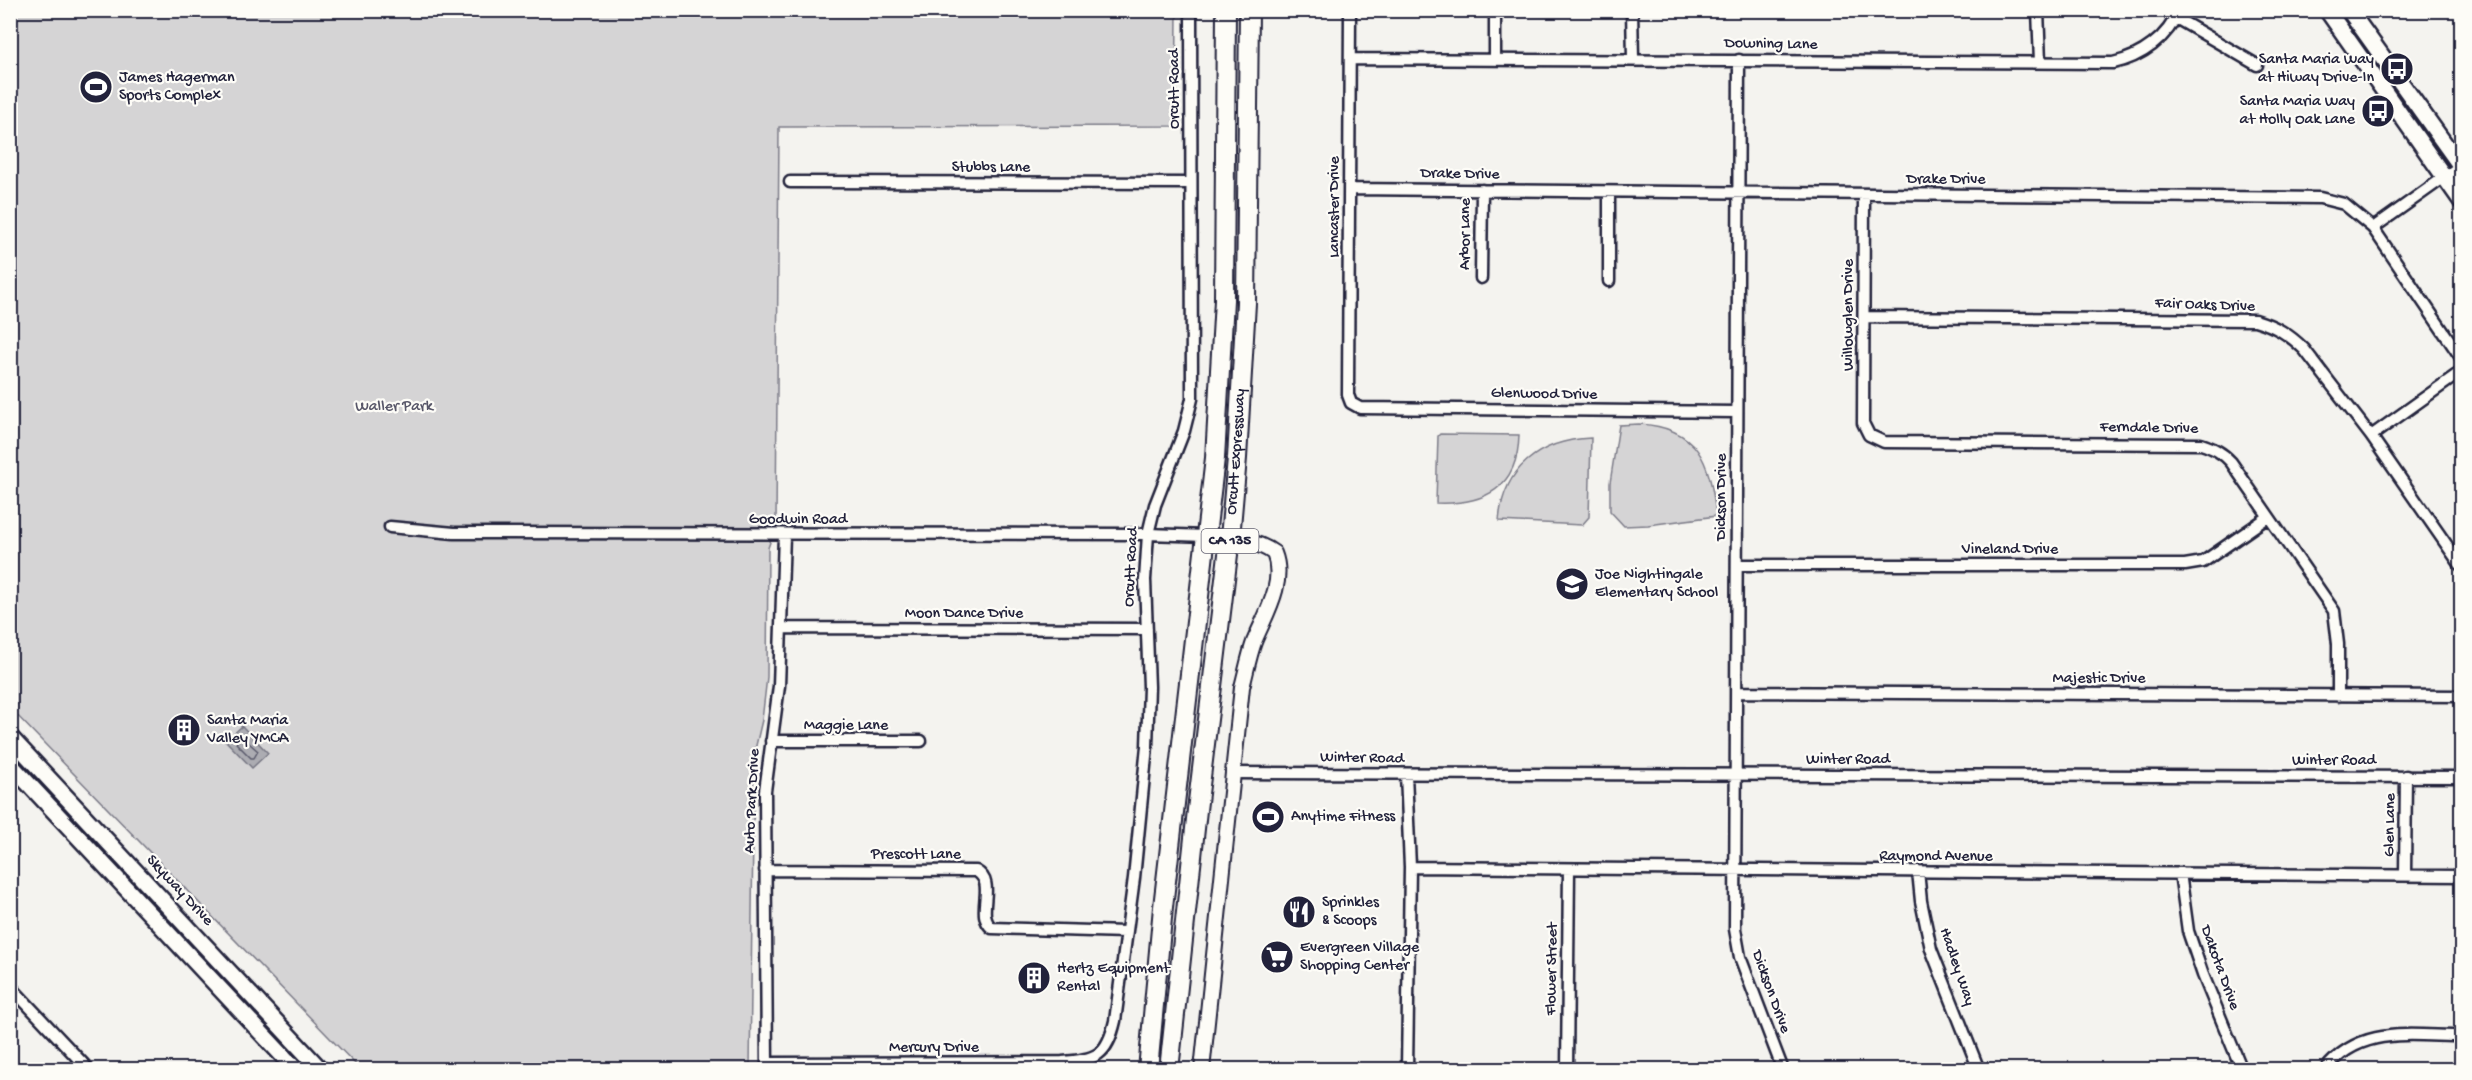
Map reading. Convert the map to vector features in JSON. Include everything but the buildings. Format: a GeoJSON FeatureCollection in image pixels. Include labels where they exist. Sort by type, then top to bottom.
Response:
{"type":"FeatureCollection","features":[{"type":"Feature","properties":{"kind":"highway","name":"Orcutt Expressway"},"geometry":{"type":"LineString","coordinates":[[1148,1070],[1162,907],[1215,459],[1224,300],[1226,10]]}},
{"type":"Feature","properties":{"kind":"highway","name":"Orcutt Expressway"},"geometry":{"type":"LineString","coordinates":[[1169,1070],[1197,810],[1230,538],[1237,458],[1246,303],[1249,10]]}},
{"type":"Feature","properties":{"kind":"main road"},"geometry":{"type":"LineString","coordinates":[[2327,10],[2462,202]]}},
{"type":"Feature","properties":{"kind":"main road"},"geometry":{"type":"LineString","coordinates":[[2349,10],[2461,167]]}},
{"type":"Feature","properties":{"kind":"main road","name":"Skyway Drive"},"geometry":{"type":"LineString","coordinates":[[10,737],[321,1070]]}},
{"type":"Feature","properties":{"kind":"main road"},"geometry":{"type":"LineString","coordinates":[[10,764],[296,1070]]}},
{"type":"Feature","properties":{"kind":"street","name":"Orcutt Road"},"geometry":{"type":"LineString","coordinates":[[1099,1054],[1109,1042],[1115,1021],[1125,932],[1134,878],[1147,746],[1149,687],[1145,580],[1148,534],[1155,506],[1184,431],[1192,399],[1191,10]]}},
{"type":"Feature","properties":{"kind":"street","name":"Lancaster Drive"},"geometry":{"type":"LineString","coordinates":[[1350,10],[1351,189],[1348,395],[1351,403]]}},
{"type":"Feature","properties":{"kind":"street"},"geometry":{"type":"LineString","coordinates":[[1495,10],[1495,59]]}},
{"type":"Feature","properties":{"kind":"street"},"geometry":{"type":"LineString","coordinates":[[1632,10],[1633,59]]}},
{"type":"Feature","properties":{"kind":"street"},"geometry":{"type":"LineString","coordinates":[[2038,10],[2040,62]]}},
{"type":"Feature","properties":{"kind":"street"},"geometry":{"type":"LineString","coordinates":[[2178,14],[2257,65]]}},
{"type":"Feature","properties":{"kind":"street","name":"Downing Lane"},"geometry":{"type":"LineString","coordinates":[[1350,59],[2113,63],[2129,60],[2155,43],[2178,14]]}},
{"type":"Feature","properties":{"kind":"street","name":"Dickson Drive"},"geometry":{"type":"LineString","coordinates":[[1739,60],[1735,929],[1740,957],[1783,1070]]}},
{"type":"Feature","properties":{"kind":"street"},"geometry":{"type":"LineString","coordinates":[[2373,228],[2461,167]]}},
{"type":"Feature","properties":{"kind":"street","name":"Stubbs Lane"},"geometry":{"type":"LineString","coordinates":[[790,182],[1191,183]]}},
{"type":"Feature","properties":{"kind":"street","name":"Drake Drive"},"geometry":{"type":"LineString","coordinates":[[1351,189],[2320,198],[2344,204],[2373,228],[2462,359]]}},
{"type":"Feature","properties":{"kind":"street","name":"Arbor Lane"},"geometry":{"type":"LineString","coordinates":[[1481,278],[1482,190]]}},
{"type":"Feature","properties":{"kind":"street"},"geometry":{"type":"LineString","coordinates":[[1609,192],[1609,281]]}},
{"type":"Feature","properties":{"kind":"street","name":"Willowglen Drive"},"geometry":{"type":"LineString","coordinates":[[1864,194],[1863,423],[1869,435]]}},
{"type":"Feature","properties":{"kind":"street","name":"Fair Oaks Drive"},"geometry":{"type":"LineString","coordinates":[[1864,317],[2255,320],[2277,327],[2292,336],[2304,349],[2371,436],[2462,567]]}},
{"type":"Feature","properties":{"kind":"street"},"geometry":{"type":"LineString","coordinates":[[2371,436],[2462,371]]}},
{"type":"Feature","properties":{"kind":"street","name":"Glenwood Drive"},"geometry":{"type":"LineString","coordinates":[[1351,403],[1360,408],[1737,412]]}},
{"type":"Feature","properties":{"kind":"street","name":"Ferndale Drive"},"geometry":{"type":"LineString","coordinates":[[1869,435],[1884,442],[2201,444],[2223,454],[2334,611],[2338,644],[2338,696]]}},
{"type":"Feature","properties":{"kind":"street","name":"Vineland Drive"},"geometry":{"type":"LineString","coordinates":[[1737,565],[2185,565],[2203,562],[2268,517]]}},
{"type":"Feature","properties":{"kind":"street","name":"Goodwin Road"},"geometry":{"type":"LineString","coordinates":[[390,527],[454,533],[1206,536]]}},
{"type":"Feature","properties":{"kind":"street","name":"Auto Park Drive"},"geometry":{"type":"LineString","coordinates":[[767,1066],[765,791],[779,686],[784,535]]}},
{"type":"Feature","properties":{"kind":"street"},"geometry":{"type":"LineString","coordinates":[[1202,1070],[1242,687],[1253,645],[1276,587],[1277,571],[1274,553],[1265,547],[1230,538],[1206,536]]}},
{"type":"Feature","properties":{"kind":"street","name":"Moon Dance Drive"},"geometry":{"type":"LineString","coordinates":[[782,628],[1146,629]]}},
{"type":"Feature","properties":{"kind":"street","name":"Majestic Drive"},"geometry":{"type":"LineString","coordinates":[[1737,692],[2462,696]]}},
{"type":"Feature","properties":{"kind":"street","name":"Maggie Lane"},"geometry":{"type":"LineString","coordinates":[[771,741],[921,741]]}},
{"type":"Feature","properties":{"kind":"street","name":"Winter Road"},"geometry":{"type":"LineString","coordinates":[[1234,773],[2462,777]]}},
{"type":"Feature","properties":{"kind":"street"},"geometry":{"type":"LineString","coordinates":[[1406,774],[1410,867],[1407,1070]]}},
{"type":"Feature","properties":{"kind":"street","name":"Glen Lane"},"geometry":{"type":"LineString","coordinates":[[2405,875],[2406,776]]}},
{"type":"Feature","properties":{"kind":"street","name":"Raymond Avenue"},"geometry":{"type":"LineString","coordinates":[[1410,867],[2462,876]]}},
{"type":"Feature","properties":{"kind":"street","name":"Flower Street"},"geometry":{"type":"LineString","coordinates":[[1567,1070],[1569,869]]}},
{"type":"Feature","properties":{"kind":"street","name":"Prescott Lane"},"geometry":{"type":"LineString","coordinates":[[765,870],[976,871],[983,875],[986,882],[985,920],[992,928],[1125,932]]}},
{"type":"Feature","properties":{"kind":"street","name":"Hadley Way"},"geometry":{"type":"LineString","coordinates":[[1918,871],[1921,901],[1931,949],[1979,1070]]}},
{"type":"Feature","properties":{"kind":"street","name":"Dakota Drive"},"geometry":{"type":"LineString","coordinates":[[2180,873],[2188,931],[2203,975],[2242,1070]]}},
{"type":"Feature","properties":{"kind":"street"},"geometry":{"type":"LineString","coordinates":[[10,986],[88,1070]]}},
{"type":"Feature","properties":{"kind":"street"},"geometry":{"type":"LineString","coordinates":[[2325,1070],[2346,1049],[2378,1036],[2462,1036]]}},
{"type":"Feature","properties":{"kind":"street","name":"Mercury Drive"},"geometry":{"type":"LineString","coordinates":[[767,1066],[1062,1062],[1087,1061],[1099,1054]]}},
{"type":"Feature","properties":{"kind":"green space","name":"Waller Park"},"geometry":{"type":"Polygon","coordinates":[[[11,11],[1177,11],[1176,126],[779,127],[776,525],[768,548],[767,677],[762,720],[754,754],[750,1069],[360,1069],[11,709],[11,11]]]}},
{"type":"Feature","properties":{"kind":"green space"},"geometry":{"type":"Polygon","coordinates":[[[1639,424],[1675,432],[1688,440],[1698,451],[1710,479],[1716,516],[1624,526],[1610,511],[1610,483],[1619,425],[1639,424]]]}},
{"type":"Feature","properties":{"kind":"green space"},"geometry":{"type":"Polygon","coordinates":[[[1440,434],[1519,435],[1517,453],[1505,480],[1495,490],[1470,501],[1436,503],[1438,436],[1440,434]]]}},
{"type":"Feature","properties":{"kind":"green space"},"geometry":{"type":"Polygon","coordinates":[[[1591,438],[1589,517],[1582,525],[1499,521],[1508,486],[1516,472],[1527,461],[1540,451],[1555,444],[1591,438]]]}},
{"type":"Feature","properties":{"kind":"water"},"geometry":{"type":"Polygon","coordinates":[[[242,726],[268,753],[252,768],[226,741],[242,726]]]}},
{"type":"Feature","properties":{"kind":"place","name":"Santa Maria Way at Hiway Drive-In"},"geometry":{"type":"Point","coordinates":[2397,69]}},
{"type":"Feature","properties":{"kind":"place","name":"James Hagerman Sports Complex"},"geometry":{"type":"Point","coordinates":[96,87]}},
{"type":"Feature","properties":{"kind":"place","name":"Santa Maria Way at Holly Oak Lane"},"geometry":{"type":"Point","coordinates":[2378,111]}},
{"type":"Feature","properties":{"kind":"place","name":"Joe Nightingale Elementary School"},"geometry":{"type":"Point","coordinates":[1572,584]}},
{"type":"Feature","properties":{"kind":"place","name":"Santa Maria Valley YMCA"},"geometry":{"type":"Point","coordinates":[184,730]}},
{"type":"Feature","properties":{"kind":"place","name":"Anytime Fitness"},"geometry":{"type":"Point","coordinates":[1268,817]}},
{"type":"Feature","properties":{"kind":"place","name":"Sprinkles & Scoops"},"geometry":{"type":"Point","coordinates":[1299,912]}},
{"type":"Feature","properties":{"kind":"place","name":"Evergreen Village Shopping Center"},"geometry":{"type":"Point","coordinates":[1277,957]}},
{"type":"Feature","properties":{"kind":"place","name":"Hertz Equipment Rental"},"geometry":{"type":"Point","coordinates":[1034,978]}}]}
